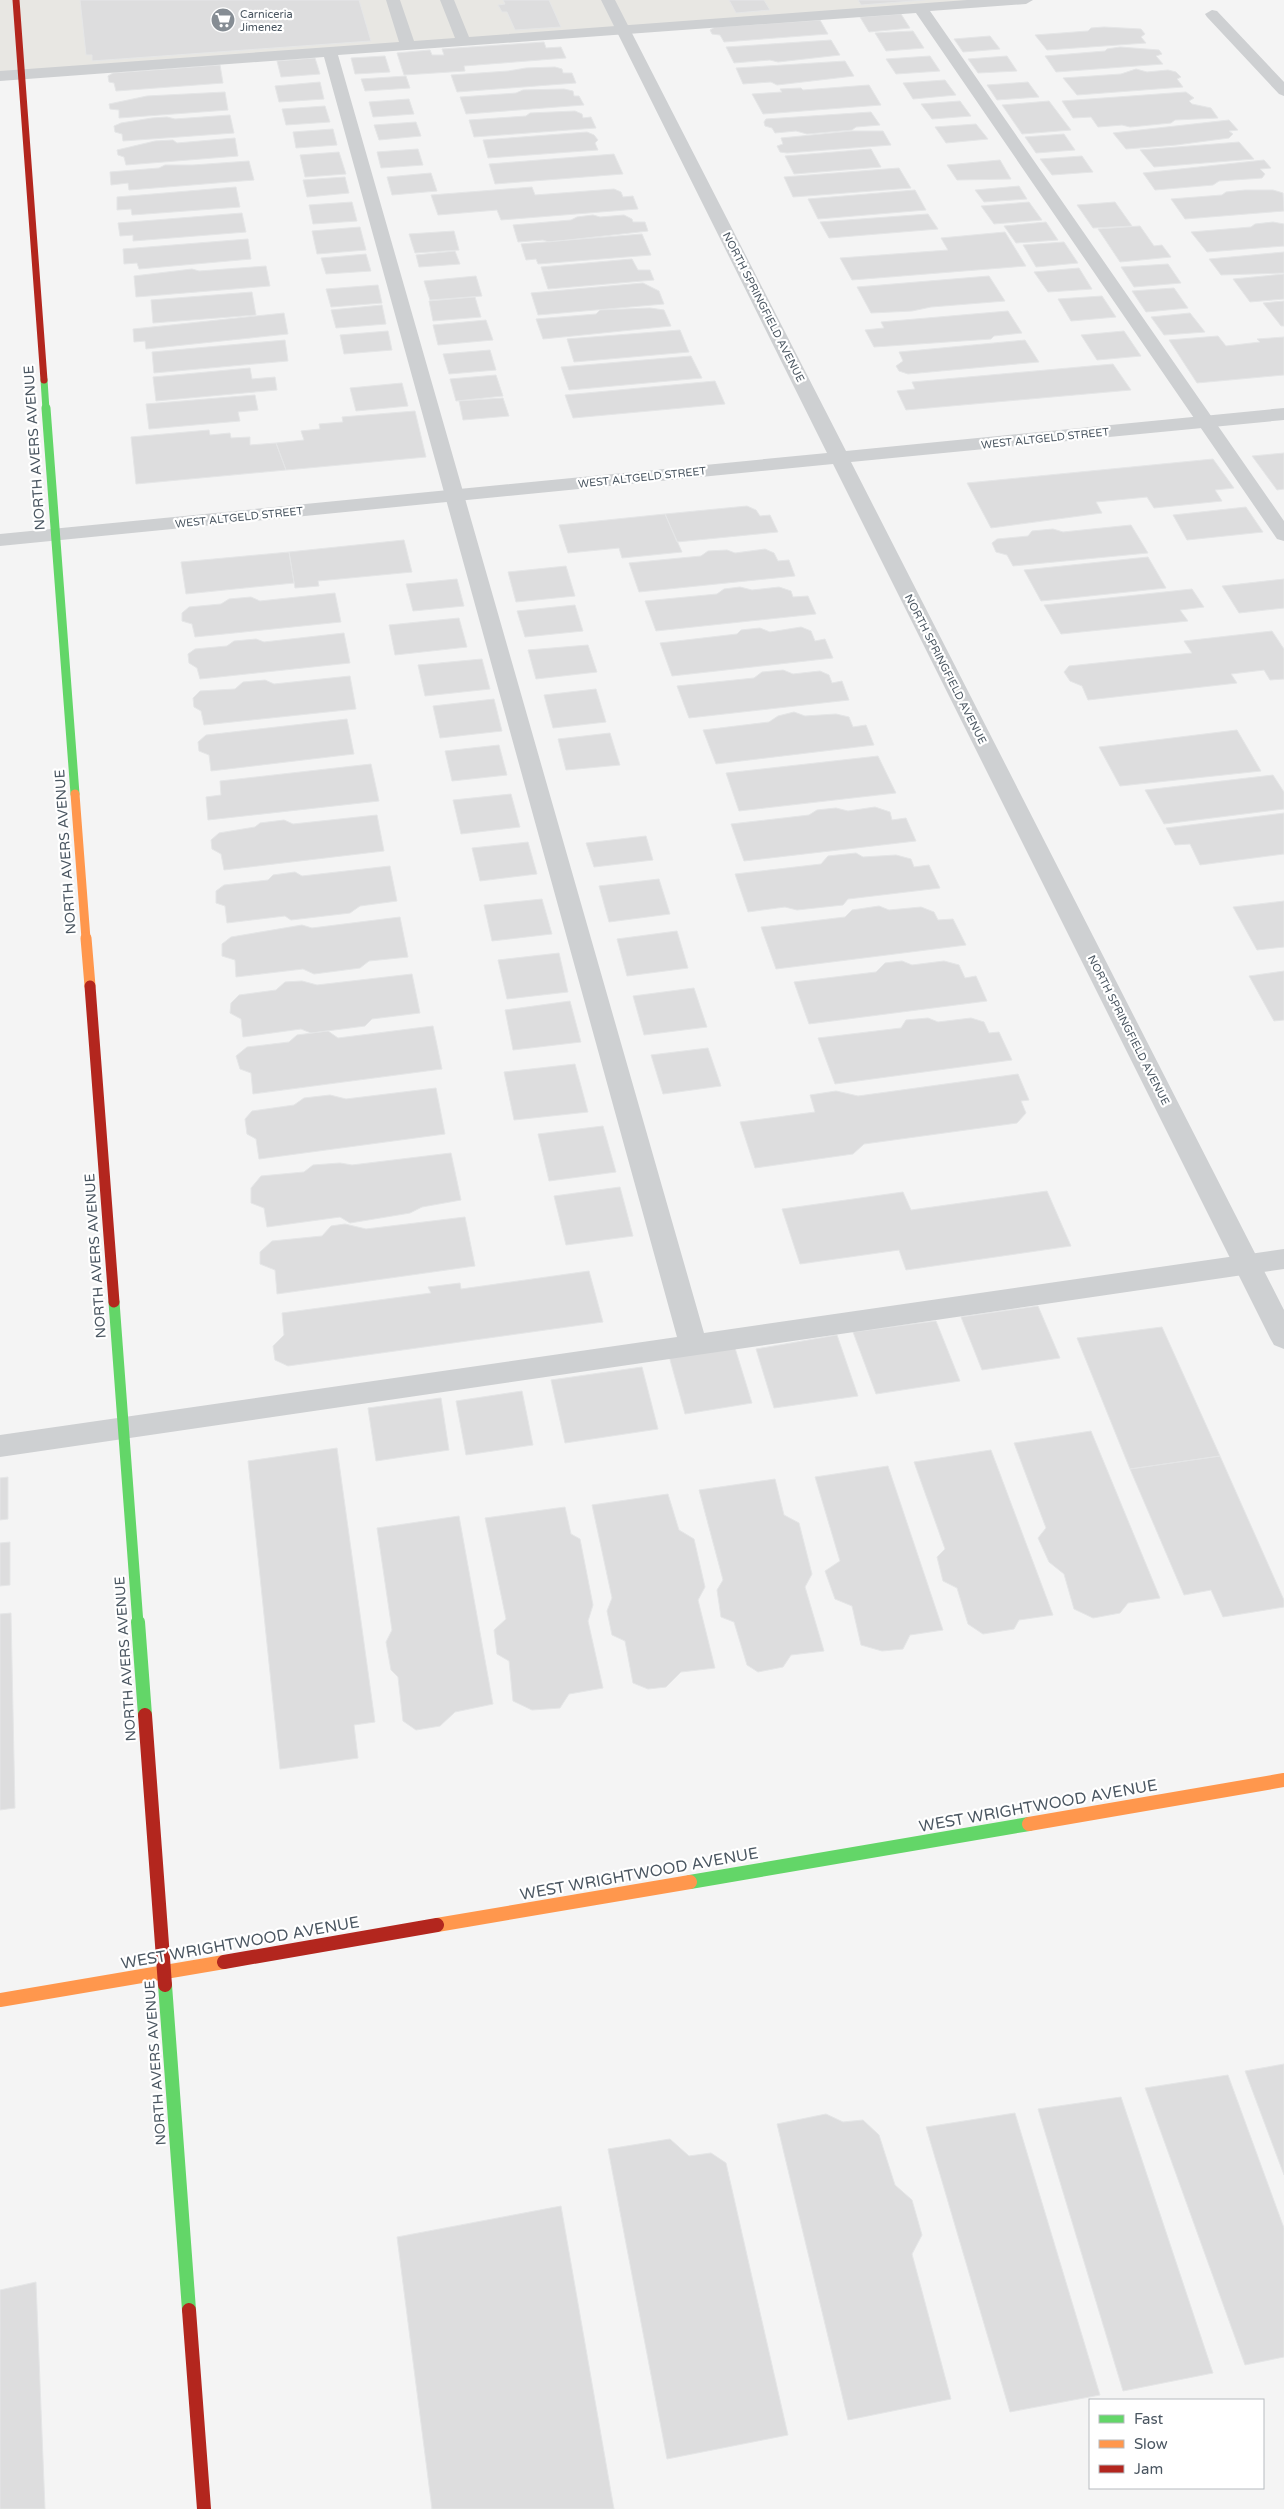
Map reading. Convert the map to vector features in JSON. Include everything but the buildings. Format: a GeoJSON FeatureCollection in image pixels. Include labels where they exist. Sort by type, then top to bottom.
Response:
{"type":"FeatureCollection","features":[{"type":"Feature","properties":{"kind":"street","name":"NORTH AVERS AVENUE"},"geometry":{"type":"LineString","coordinates":[[16,0],[204,2509]]}},
{"type":"Feature","properties":{"kind":"street"},"geometry":{"type":"LineString","coordinates":[[393,0],[408,46]]}},
{"type":"Feature","properties":{"kind":"street"},"geometry":{"type":"LineString","coordinates":[[448,0],[464,42]]}},
{"type":"Feature","properties":{"kind":"street","name":"NORTH SPRINGFIELD AVENUE"},"geometry":{"type":"LineString","coordinates":[[608,0],[1284,1338]]}},
{"type":"Feature","properties":{"kind":"street"},"geometry":{"type":"LineString","coordinates":[[0,76],[1026,0]]}},
{"type":"Feature","properties":{"kind":"street"},"geometry":{"type":"LineString","coordinates":[[920,8],[1204,422],[1284,535]]}},
{"type":"Feature","properties":{"kind":"street"},"geometry":{"type":"LineString","coordinates":[[1212,14],[1284,91]]}},
{"type":"Feature","properties":{"kind":"street"},"geometry":{"type":"LineString","coordinates":[[330,52],[452,496],[693,1345]]}},
{"type":"Feature","properties":{"kind":"street","name":"WEST ALTGELD STREET"},"geometry":{"type":"LineString","coordinates":[[0,540],[1284,414]]}},
{"type":"Feature","properties":{"kind":"street"},"geometry":{"type":"LineString","coordinates":[[0,1446],[1284,1259]]}},
{"type":"Feature","properties":{"kind":"street","name":"WEST WRIGHTWOOD AVENUE"},"geometry":{"type":"LineString","coordinates":[[0,2000],[1284,1780]]}},
{"type":"Feature","properties":{"kind":"shaded area"},"geometry":{"type":"Polygon","coordinates":[[[0,0],[993,0],[0,74],[0,0]]]}},
{"type":"Feature","properties":{"kind":"traffic: fast"},"geometry":{"type":"LineString","coordinates":[[44,380],[75,794]]}},
{"type":"Feature","properties":{"kind":"traffic: fast"},"geometry":{"type":"LineString","coordinates":[[114,1302],[145,1715]]}},
{"type":"Feature","properties":{"kind":"traffic: fast"},"geometry":{"type":"LineString","coordinates":[[690,1882],[1029,1824]]}},
{"type":"Feature","properties":{"kind":"traffic: fast"},"geometry":{"type":"LineString","coordinates":[[165,1985],[189,2310]]}},
{"type":"Feature","properties":{"kind":"traffic: slow"},"geometry":{"type":"LineString","coordinates":[[75,794],[90,986]]}},
{"type":"Feature","properties":{"kind":"traffic: slow"},"geometry":{"type":"LineString","coordinates":[[1029,1824],[1284,1780]]}},
{"type":"Feature","properties":{"kind":"traffic: slow"},"geometry":{"type":"LineString","coordinates":[[437,1925],[690,1882]]}},
{"type":"Feature","properties":{"kind":"traffic: slow"},"geometry":{"type":"LineString","coordinates":[[0,2000],[224,1962]]}},
{"type":"Feature","properties":{"kind":"traffic: jam"},"geometry":{"type":"LineString","coordinates":[[16,0],[44,380]]}},
{"type":"Feature","properties":{"kind":"traffic: jam"},"geometry":{"type":"LineString","coordinates":[[90,986],[114,1302]]}},
{"type":"Feature","properties":{"kind":"traffic: jam"},"geometry":{"type":"LineString","coordinates":[[145,1715],[165,1985]]}},
{"type":"Feature","properties":{"kind":"traffic: jam"},"geometry":{"type":"LineString","coordinates":[[224,1962],[437,1925]]}},
{"type":"Feature","properties":{"kind":"traffic: jam"},"geometry":{"type":"LineString","coordinates":[[189,2310],[204,2509]]}},
{"type":"Feature","properties":{"kind":"place","name":"Carniceria Jimenez"},"geometry":{"type":"Point","coordinates":[223,20]}}]}
